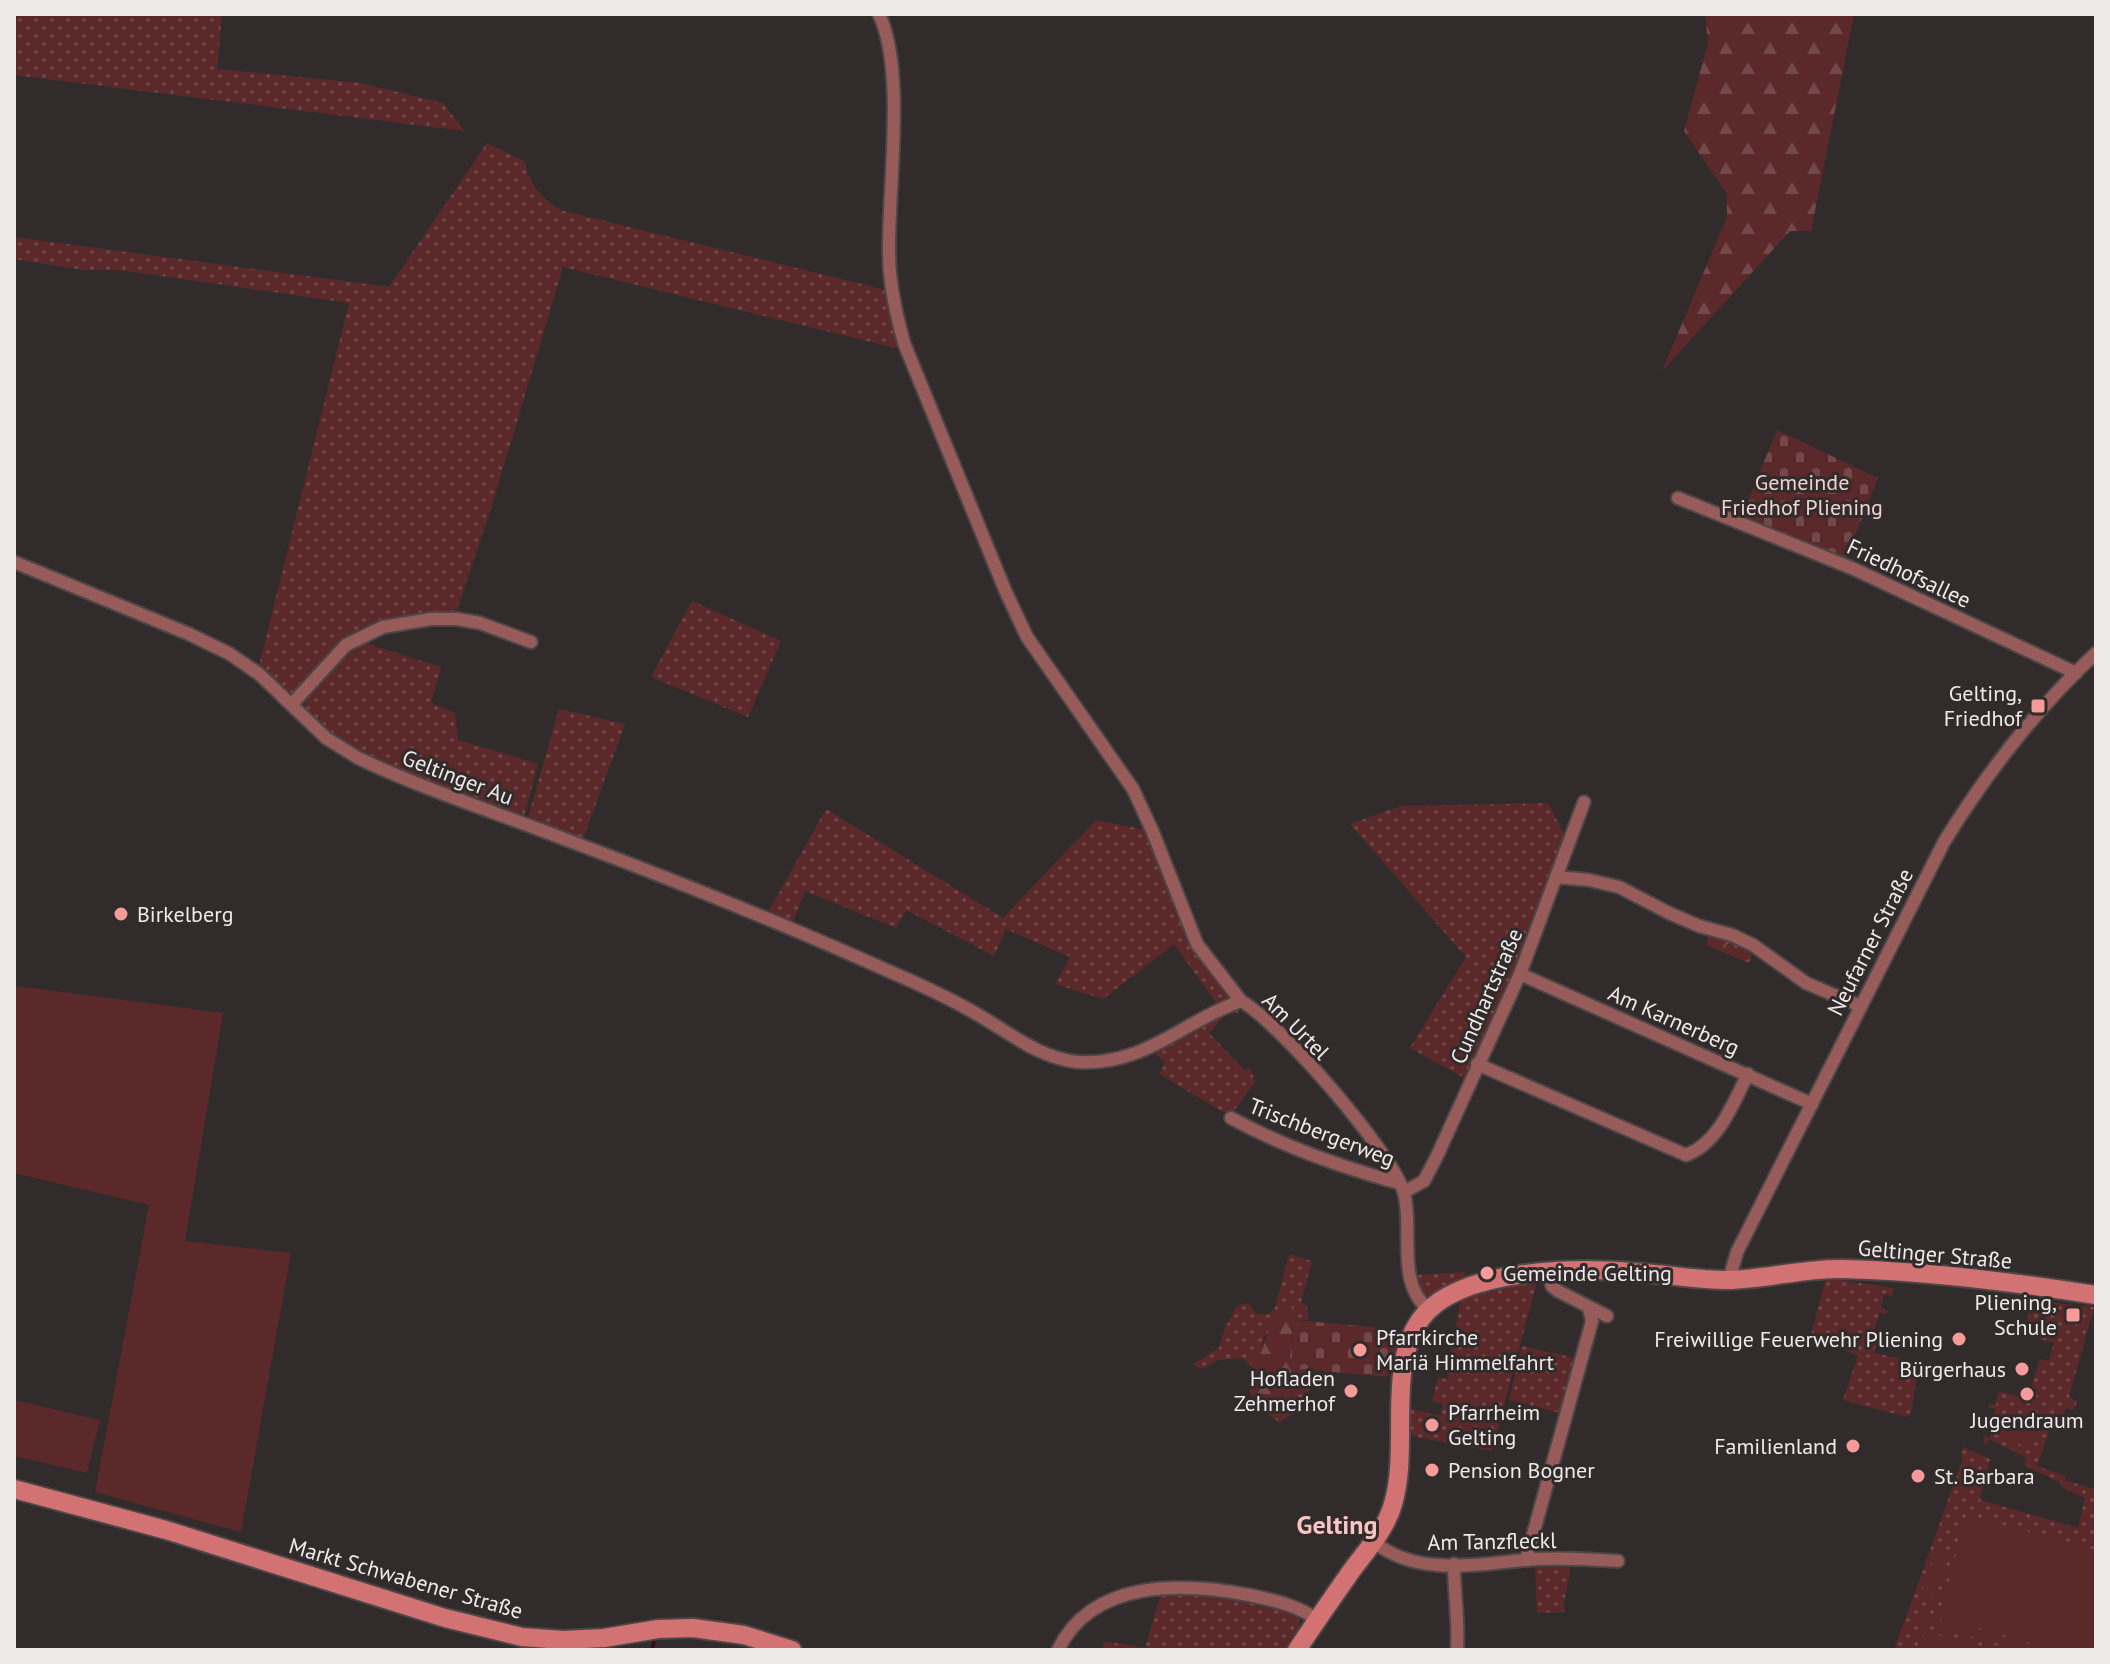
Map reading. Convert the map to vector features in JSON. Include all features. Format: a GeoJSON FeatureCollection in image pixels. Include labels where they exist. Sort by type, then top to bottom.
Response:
{"type":"FeatureCollection","features":[{"type":"Feature","properties":{"kind":"main road","name":"Geltinger Straße"},"geometry":{"type":"LineString","coordinates":[[1729,1280],[1841,1269],[2096,1295]]}},
{"type":"Feature","properties":{"kind":"main road"},"geometry":{"type":"LineString","coordinates":[[1297,1650],[1391,1512],[1398,1483],[1407,1349],[1417,1325],[1429,1310],[1450,1296],[1476,1285],[1548,1273],[1609,1271],[1729,1280]]}},
{"type":"Feature","properties":{"kind":"main road","name":"Markt Schwabener Straße"},"geometry":{"type":"LineString","coordinates":[[14,1489],[166,1530],[445,1618],[522,1637],[563,1640],[604,1638],[658,1629],[693,1628],[744,1635],[792,1650]]}},
{"type":"Feature","properties":{"kind":"street"},"geometry":{"type":"LineString","coordinates":[[879,14],[885,26],[893,64],[889,254],[893,301],[904,343],[1027,637],[1133,789],[1197,944],[1241,1001]]}},
{"type":"Feature","properties":{"kind":"street","name":"Friedhofsallee"},"geometry":{"type":"LineString","coordinates":[[1678,498],[1854,569],[2076,673]]}},
{"type":"Feature","properties":{"kind":"street","name":"Geltinger Au"},"geometry":{"type":"LineString","coordinates":[[14,562],[211,644],[243,662],[326,738],[376,767],[625,862],[916,983]]}},
{"type":"Feature","properties":{"kind":"street"},"geometry":{"type":"LineString","coordinates":[[292,704],[346,645],[383,627],[431,619],[457,619],[480,623],[531,642]]}},
{"type":"Feature","properties":{"kind":"street","name":"Neufarner Straße"},"geometry":{"type":"LineString","coordinates":[[1729,1280],[1737,1252],[1918,889],[1967,805],[2002,757],[2096,653]]}},
{"type":"Feature","properties":{"kind":"street","name":"Cundhartstraße"},"geometry":{"type":"LineString","coordinates":[[1402,1188],[1424,1181],[1520,974],[1584,802]]}},
{"type":"Feature","properties":{"kind":"street"},"geometry":{"type":"LineString","coordinates":[[1556,877],[1619,887],[1689,922],[1753,945],[1806,983],[1860,1006]]}},
{"type":"Feature","properties":{"kind":"street","name":"Am Karnerberg"},"geometry":{"type":"LineString","coordinates":[[1520,974],[1812,1104]]}},
{"type":"Feature","properties":{"kind":"street","name":"Am Urtel"},"geometry":{"type":"LineString","coordinates":[[916,983],[1041,1051],[1079,1062],[1107,1061],[1146,1050],[1241,1001],[1258,1014],[1343,1101],[1376,1144],[1402,1188],[1411,1280],[1415,1295],[1429,1310]]}},
{"type":"Feature","properties":{"kind":"street"},"geometry":{"type":"LineString","coordinates":[[1477,1064],[1686,1155],[1707,1142],[1723,1121],[1748,1074]]}},
{"type":"Feature","properties":{"kind":"street","name":"Trischbergerweg"},"geometry":{"type":"LineString","coordinates":[[1231,1118],[1290,1147],[1402,1188]]}},
{"type":"Feature","properties":{"kind":"street"},"geometry":{"type":"LineString","coordinates":[[1548,1273],[1552,1286],[1607,1316]]}},
{"type":"Feature","properties":{"kind":"street"},"geometry":{"type":"LineString","coordinates":[[1526,1560],[1592,1321],[1589,1308]]}},
{"type":"Feature","properties":{"kind":"street","name":"Am Tanzfleckl"},"geometry":{"type":"LineString","coordinates":[[1373,1541],[1390,1554],[1416,1562],[1491,1565],[1526,1560],[1618,1561]]}},
{"type":"Feature","properties":{"kind":"street"},"geometry":{"type":"LineString","coordinates":[[1454,1564],[1454,1600],[1459,1621],[1457,1650]]}},
{"type":"Feature","properties":{"kind":"street"},"geometry":{"type":"LineString","coordinates":[[1058,1650],[1072,1627],[1104,1603],[1168,1587],[1210,1588],[1273,1600],[1301,1609],[1318,1620]]}},
{"type":"Feature","properties":{"kind":"green space"},"geometry":{"type":"Polygon","coordinates":[[[14,14],[222,14],[217,69],[360,83],[443,103],[464,131],[14,75],[14,14]]]}},
{"type":"Feature","properties":{"kind":"green space"},"geometry":{"type":"Polygon","coordinates":[[[1705,14],[1854,14],[1811,231],[1790,231],[1662,371],[1727,217],[1727,194],[1684,131],[1708,43],[1705,14]]]}},
{"type":"Feature","properties":{"kind":"green space"},"geometry":{"type":"Polygon","coordinates":[[[487,143],[525,162],[537,190],[560,210],[890,291],[904,350],[563,267],[493,502],[457,610],[357,634],[297,693],[286,692],[258,670],[349,303],[120,270],[84,270],[14,259],[14,237],[389,287],[487,143]]]}},
{"type":"Feature","properties":{"kind":"green space","name":"Gemeinde Friedhof Pliening"},"geometry":{"type":"Polygon","coordinates":[[[1777,430],[1878,478],[1844,563],[1740,521],[1777,430]]]}},
{"type":"Feature","properties":{"kind":"green space"},"geometry":{"type":"Polygon","coordinates":[[[692,601],[781,641],[748,717],[651,677],[692,601]]]}},
{"type":"Feature","properties":{"kind":"green space"},"geometry":{"type":"Polygon","coordinates":[[[358,641],[441,667],[431,703],[455,713],[458,740],[538,764],[523,820],[348,750],[313,719],[304,708],[307,695],[358,641]]]}},
{"type":"Feature","properties":{"kind":"green space"},"geometry":{"type":"Polygon","coordinates":[[[559,709],[625,724],[582,842],[527,821],[559,709]]]}},
{"type":"Feature","properties":{"kind":"green space"},"geometry":{"type":"Polygon","coordinates":[[[1548,803],[1564,834],[1555,868],[1519,969],[1477,1051],[1470,1081],[1410,1048],[1466,957],[1350,824],[1401,806],[1548,803]]]}},
{"type":"Feature","properties":{"kind":"green space"},"geometry":{"type":"Polygon","coordinates":[[[826,809],[1003,918],[1096,820],[1151,831],[1194,949],[1230,993],[1226,1000],[1217,1004],[1174,944],[1103,999],[1055,984],[1070,957],[1006,929],[994,956],[906,910],[896,928],[805,891],[792,924],[766,916],[826,809]]]}},
{"type":"Feature","properties":{"kind":"green space"},"geometry":{"type":"Polygon","coordinates":[[[1710,933],[1731,938],[1754,951],[1749,963],[1706,945],[1710,933]]]}},
{"type":"Feature","properties":{"kind":"green space"},"geometry":{"type":"Polygon","coordinates":[[[17,986],[223,1013],[185,1241],[291,1253],[241,1532],[95,1492],[149,1205],[14,1173],[14,995],[17,986]]]}},
{"type":"Feature","properties":{"kind":"green space"},"geometry":{"type":"Polygon","coordinates":[[[1237,1009],[1240,1014],[1235,1012],[1223,1017],[1209,1033],[1245,1071],[1250,1068],[1255,1082],[1230,1116],[1159,1074],[1165,1063],[1154,1052],[1225,1012],[1237,1009]]]}},
{"type":"Feature","properties":{"kind":"green space"},"geometry":{"type":"Polygon","coordinates":[[[1289,1254],[1312,1261],[1301,1302],[1307,1306],[1309,1320],[1294,1320],[1292,1308],[1264,1337],[1261,1353],[1251,1358],[1252,1367],[1242,1358],[1218,1360],[1203,1369],[1192,1365],[1219,1348],[1237,1306],[1248,1303],[1256,1313],[1267,1315],[1275,1308],[1289,1254]]]}},
{"type":"Feature","properties":{"kind":"green space"},"geometry":{"type":"Polygon","coordinates":[[[1465,1272],[1464,1280],[1429,1296],[1423,1295],[1417,1275],[1465,1272]]]}},
{"type":"Feature","properties":{"kind":"green space"},"geometry":{"type":"Polygon","coordinates":[[[1826,1278],[1894,1288],[1892,1296],[1884,1294],[1881,1308],[1888,1311],[1887,1314],[1879,1313],[1875,1329],[1880,1331],[1874,1353],[1899,1358],[1898,1365],[1914,1369],[1917,1376],[1911,1414],[1906,1417],[1843,1400],[1858,1356],[1811,1335],[1826,1278]]]}},
{"type":"Feature","properties":{"kind":"green space"},"geometry":{"type":"Polygon","coordinates":[[[1537,1281],[1492,1451],[1411,1436],[1410,1409],[1441,1416],[1443,1404],[1432,1401],[1438,1377],[1447,1379],[1461,1300],[1484,1291],[1537,1281]]]}},
{"type":"Feature","properties":{"kind":"green space"},"geometry":{"type":"Polygon","coordinates":[[[2028,1300],[2094,1307],[2069,1397],[2077,1401],[2074,1410],[2066,1408],[2058,1431],[2050,1429],[2037,1466],[2066,1476],[2065,1480],[2096,1490],[2096,1650],[1894,1650],[1963,1459],[1963,1447],[1990,1459],[1980,1500],[2078,1528],[2085,1498],[2024,1465],[2027,1458],[1989,1439],[1985,1446],[1983,1437],[1990,1437],[1992,1426],[1985,1425],[1985,1422],[1993,1423],[1995,1409],[1988,1407],[1989,1404],[1996,1405],[1998,1393],[2033,1400],[2037,1389],[2031,1387],[2040,1359],[2049,1361],[2054,1343],[2040,1339],[2027,1318],[2031,1305],[2028,1300]]]}},
{"type":"Feature","properties":{"kind":"green space"},"geometry":{"type":"Polygon","coordinates":[[[1284,1305],[1292,1308],[1294,1320],[1289,1367],[1301,1374],[1304,1382],[1281,1401],[1259,1412],[1255,1409],[1250,1391],[1255,1379],[1250,1358],[1261,1353],[1272,1321],[1284,1305]]]}},
{"type":"Feature","properties":{"kind":"green space"},"geometry":{"type":"Polygon","coordinates":[[[1294,1320],[1400,1332],[1388,1377],[1289,1368],[1294,1320]]]}},
{"type":"Feature","properties":{"kind":"green space"},"geometry":{"type":"Polygon","coordinates":[[[1522,1346],[1575,1358],[1560,1413],[1509,1400],[1522,1346]]]}},
{"type":"Feature","properties":{"kind":"green space"},"geometry":{"type":"Polygon","coordinates":[[[1289,1368],[1311,1369],[1308,1406],[1279,1422],[1264,1411],[1294,1391],[1289,1368]]]}},
{"type":"Feature","properties":{"kind":"green space"},"geometry":{"type":"Polygon","coordinates":[[[14,1400],[100,1420],[87,1473],[14,1456],[14,1400]]]}},
{"type":"Feature","properties":{"kind":"green space"},"geometry":{"type":"Polygon","coordinates":[[[2015,1418],[2035,1426],[2027,1447],[2007,1439],[2015,1418]]]}},
{"type":"Feature","properties":{"kind":"green space"},"geometry":{"type":"Polygon","coordinates":[[[1967,1515],[2096,1550],[2096,1650],[2059,1650],[1939,1617],[1967,1515]]]}},
{"type":"Feature","properties":{"kind":"green space"},"geometry":{"type":"Polygon","coordinates":[[[1936,1550],[1950,1555],[1935,1598],[1921,1594],[1936,1550]]]}},
{"type":"Feature","properties":{"kind":"green space"},"geometry":{"type":"Polygon","coordinates":[[[1570,1565],[1564,1612],[1537,1613],[1535,1567],[1570,1565]]]}},
{"type":"Feature","properties":{"kind":"green space"},"geometry":{"type":"Polygon","coordinates":[[[1162,1590],[1233,1597],[1283,1607],[1299,1619],[1299,1632],[1286,1650],[1102,1650],[1104,1641],[1145,1648],[1162,1590]]]}},
{"type":"Feature","properties":{"kind":"green space"},"geometry":{"type":"Polygon","coordinates":[[[1922,1614],[2052,1650],[2021,1650],[1920,1622],[1922,1614]]]}},
{"type":"Feature","properties":{"kind":"green space"},"geometry":{"type":"Polygon","coordinates":[[[1924,1631],[1993,1650],[1919,1650],[1924,1631]]]}},
{"type":"Feature","properties":{"kind":"waterway"},"geometry":{"type":"LineString","coordinates":[[432,1604],[455,1611]]}},
{"type":"Feature","properties":{"kind":"waterway"},"geometry":{"type":"LineString","coordinates":[[595,1630],[646,1622]]}},
{"type":"Feature","properties":{"kind":"waterway"},"geometry":{"type":"LineString","coordinates":[[652,1650],[654,1642]]}},
{"type":"Feature","properties":{"kind":"place","name":"Gelting, Friedhof"},"geometry":{"type":"Point","coordinates":[2038,706]}},
{"type":"Feature","properties":{"kind":"place","name":"Birkelberg"},"geometry":{"type":"Point","coordinates":[121,914]}},
{"type":"Feature","properties":{"kind":"place","name":"Gemeinde Gelting"},"geometry":{"type":"Point","coordinates":[1487,1273]}},
{"type":"Feature","properties":{"kind":"place","name":"Pliening, Schule"},"geometry":{"type":"Point","coordinates":[2073,1315]}},
{"type":"Feature","properties":{"kind":"place","name":"Freiwillige Feuerwehr Pliening"},"geometry":{"type":"Point","coordinates":[1959,1339]}},
{"type":"Feature","properties":{"kind":"place","name":"Pfarrkirche Mariä Himmelfahrt"},"geometry":{"type":"Point","coordinates":[1360,1350]}},
{"type":"Feature","properties":{"kind":"place","name":"Bürgerhaus"},"geometry":{"type":"Point","coordinates":[2022,1369]}},
{"type":"Feature","properties":{"kind":"place","name":"Hofladen Zehmerhof"},"geometry":{"type":"Point","coordinates":[1351,1391]}},
{"type":"Feature","properties":{"kind":"place","name":"Jugendraum"},"geometry":{"type":"Point","coordinates":[2027,1394]}},
{"type":"Feature","properties":{"kind":"place","name":"Pfarrheim Gelting"},"geometry":{"type":"Point","coordinates":[1432,1425]}},
{"type":"Feature","properties":{"kind":"place","name":"Familienland"},"geometry":{"type":"Point","coordinates":[1853,1446]}},
{"type":"Feature","properties":{"kind":"place","name":"Pension Bogner"},"geometry":{"type":"Point","coordinates":[1432,1470]}},
{"type":"Feature","properties":{"kind":"place","name":"St. Barbara"},"geometry":{"type":"Point","coordinates":[1918,1476]}},
{"type":"Feature","properties":{"kind":"district","name":"Gelting"},"geometry":{"type":"Point","coordinates":[1337,1525]}}]}
